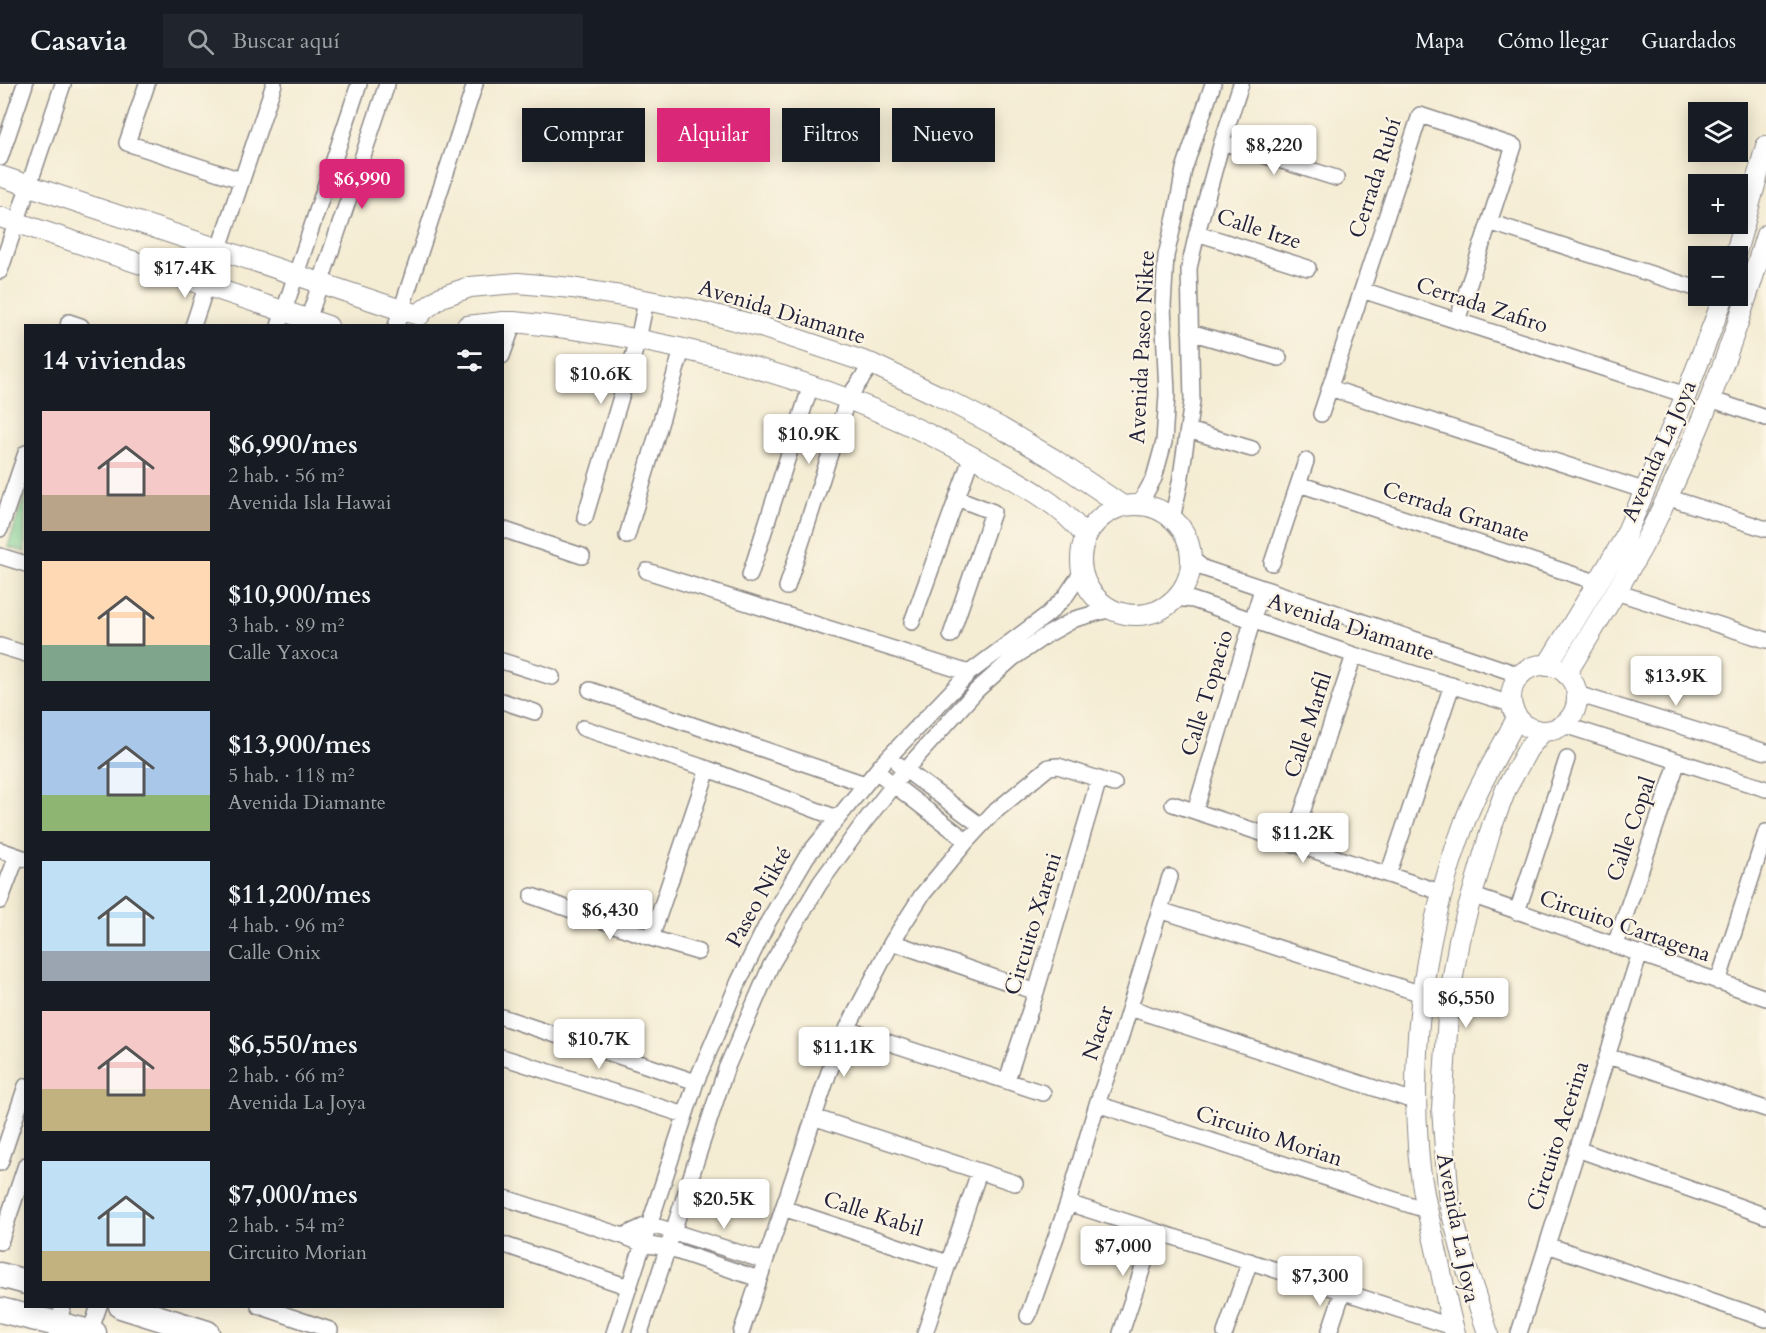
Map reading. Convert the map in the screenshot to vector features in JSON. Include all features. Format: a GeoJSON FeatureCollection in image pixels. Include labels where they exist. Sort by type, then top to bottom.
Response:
{"type":"FeatureCollection","features":[{"type":"Feature","properties":{"kind":"main road"},"geometry":{"type":"LineString","coordinates":[[0,1275],[24,1281]]}},
{"type":"Feature","properties":{"kind":"main road"},"geometry":{"type":"LineString","coordinates":[[127,1308],[207,1333]]}},
{"type":"Feature","properties":{"kind":"main road"},"geometry":{"type":"LineString","coordinates":[[0,1310],[59,1321],[92,1332]]}},
{"type":"Feature","properties":{"kind":"street"},"geometry":{"type":"LineString","coordinates":[[0,158],[25,84]]}},
{"type":"Feature","properties":{"kind":"street"},"geometry":{"type":"LineString","coordinates":[[0,271],[8,221],[29,187],[63,84]]}},
{"type":"Feature","properties":{"kind":"street"},"geometry":{"type":"LineString","coordinates":[[147,84],[127,143],[241,180]]}},
{"type":"Feature","properties":{"kind":"street"},"geometry":{"type":"LineString","coordinates":[[194,324],[274,84]]}},
{"type":"Feature","properties":{"kind":"street"},"geometry":{"type":"LineString","coordinates":[[281,319],[359,84]]}},
{"type":"Feature","properties":{"kind":"street"},"geometry":{"type":"LineString","coordinates":[[8,221],[208,285],[281,319],[307,322],[387,84]]}},
{"type":"Feature","properties":{"kind":"street"},"geometry":{"type":"LineString","coordinates":[[398,318],[475,84]]}},
{"type":"Feature","properties":{"kind":"street","name":"Avenida Paseo Nikte"},"geometry":{"type":"LineString","coordinates":[[1131,506],[1154,478],[1164,441],[1167,394],[1163,305],[1166,256],[1184,169],[1213,84]]}},
{"type":"Feature","properties":{"kind":"street","name":"Avenida Paseo Nikte"},"geometry":{"type":"LineString","coordinates":[[1172,519],[1180,483],[1191,401],[1189,268],[1222,142],[1241,84]]}},
{"type":"Feature","properties":{"kind":"street","name":"Cerrada Rubí"},"geometry":{"type":"LineString","coordinates":[[1362,290],[1420,115],[1514,146],[1457,321]]}},
{"type":"Feature","properties":{"kind":"street"},"geometry":{"type":"LineString","coordinates":[[1222,142],[1336,178]]}},
{"type":"Feature","properties":{"kind":"street"},"geometry":{"type":"LineString","coordinates":[[1738,246],[1766,146]]}},
{"type":"Feature","properties":{"kind":"street","name":"Avenida Diamante"},"geometry":{"type":"LineString","coordinates":[[0,176],[320,283],[398,318],[420,320],[424,310],[441,297],[470,287],[518,283],[572,288],[692,309],[758,326],[872,364],[1001,428],[1131,506]]}},
{"type":"Feature","properties":{"kind":"street"},"geometry":{"type":"LineString","coordinates":[[1489,222],[1688,286]]}},
{"type":"Feature","properties":{"kind":"street","name":"Calle Itze"},"geometry":{"type":"LineString","coordinates":[[1197,233],[1308,268]]}},
{"type":"Feature","properties":{"kind":"street","name":"Avenida La Joya"},"geometry":{"type":"LineString","coordinates":[[1547,666],[1607,587],[1641,548],[1667,497],[1710,399],[1746,302],[1766,235]]}},
{"type":"Feature","properties":{"kind":"street"},"geometry":{"type":"LineString","coordinates":[[1321,414],[1362,290]]}},
{"type":"Feature","properties":{"kind":"street","name":"Cerrada Zafiro"},"geometry":{"type":"LineString","coordinates":[[1362,290],[1686,395]]}},
{"type":"Feature","properties":{"kind":"street"},"geometry":{"type":"LineString","coordinates":[[585,517],[638,340],[646,301]]}},
{"type":"Feature","properties":{"kind":"street","name":"Avenida La Joya"},"geometry":{"type":"LineString","coordinates":[[1566,674],[1607,587],[1623,541],[1686,395],[1718,306]]}},
{"type":"Feature","properties":{"kind":"street"},"geometry":{"type":"LineString","coordinates":[[481,324],[514,322],[638,340],[785,376],[848,398],[908,423],[1013,479],[1050,502],[1074,522],[1086,537]]}},
{"type":"Feature","properties":{"kind":"street"},"geometry":{"type":"LineString","coordinates":[[504,350],[514,322]]}},
{"type":"Feature","properties":{"kind":"street"},"geometry":{"type":"LineString","coordinates":[[1190,332],[1279,358]]}},
{"type":"Feature","properties":{"kind":"street"},"geometry":{"type":"LineString","coordinates":[[627,536],[682,350]]}},
{"type":"Feature","properties":{"kind":"street"},"geometry":{"type":"LineString","coordinates":[[787,587],[848,398],[872,364]]}},
{"type":"Feature","properties":{"kind":"street"},"geometry":{"type":"LineString","coordinates":[[750,575],[811,385]]}},
{"type":"Feature","properties":{"kind":"street"},"geometry":{"type":"LineString","coordinates":[[1330,388],[1646,491]]}},
{"type":"Feature","properties":{"kind":"street"},"geometry":{"type":"LineString","coordinates":[[1710,399],[1766,418]]}},
{"type":"Feature","properties":{"kind":"street"},"geometry":{"type":"LineString","coordinates":[[1188,430],[1252,449]]}},
{"type":"Feature","properties":{"kind":"street"},"geometry":{"type":"LineString","coordinates":[[912,622],[972,456]]}},
{"type":"Feature","properties":{"kind":"street"},"geometry":{"type":"LineString","coordinates":[[0,529],[24,459]]}},
{"type":"Feature","properties":{"kind":"street"},"geometry":{"type":"LineString","coordinates":[[1272,563],[1306,461]]}},
{"type":"Feature","properties":{"kind":"street","name":"Cerrada Granate"},"geometry":{"type":"LineString","coordinates":[[1299,484],[1766,640]]}},
{"type":"Feature","properties":{"kind":"street"},"geometry":{"type":"LineString","coordinates":[[1667,497],[1766,529]]}},
{"type":"Feature","properties":{"kind":"street"},"geometry":{"type":"LineString","coordinates":[[951,635],[993,512],[957,498]]}},
{"type":"Feature","properties":{"kind":"street"},"geometry":{"type":"LineString","coordinates":[[1131,506],[1157,509],[1172,519],[1182,530],[1189,543],[1191,558],[1190,572],[1185,586],[1176,598],[1162,609],[1146,614],[1128,615],[1098,600],[1088,587],[1082,572],[1081,556],[1086,537],[1095,523],[1107,513],[1131,506]]}},
{"type":"Feature","properties":{"kind":"street"},"geometry":{"type":"LineString","coordinates":[[504,530],[582,556]]}},
{"type":"Feature","properties":{"kind":"street"},"geometry":{"type":"LineString","coordinates":[[0,556],[24,563]]}},
{"type":"Feature","properties":{"kind":"street","name":"Avenida Diamante"},"geometry":{"type":"LineString","coordinates":[[1191,558],[1203,568],[1262,589],[1520,675]]}},
{"type":"Feature","properties":{"kind":"street"},"geometry":{"type":"LineString","coordinates":[[647,571],[969,673]]}},
{"type":"Feature","properties":{"kind":"street","name":"Paseo Nikté"},"geometry":{"type":"LineString","coordinates":[[614,1333],[696,1082],[739,981],[768,922],[807,855],[889,756],[969,673],[1048,614],[1065,597],[1082,572]]}},
{"type":"Feature","properties":{"kind":"street","name":"Calle Topacio"},"geometry":{"type":"LineString","coordinates":[[1195,811],[1262,589]]}},
{"type":"Feature","properties":{"kind":"street","name":"Avenida Diamante"},"geometry":{"type":"LineString","coordinates":[[1176,598],[1193,600],[1354,655],[1452,685],[1514,711]]}},
{"type":"Feature","properties":{"kind":"street","name":"Paseo Nikté"},"geometry":{"type":"LineString","coordinates":[[640,1333],[726,1069],[771,965],[820,883],[906,769],[977,690],[1013,658],[1045,636],[1075,619],[1112,609]]}},
{"type":"Feature","properties":{"kind":"street"},"geometry":{"type":"LineString","coordinates":[[0,646],[24,653]]}},
{"type":"Feature","properties":{"kind":"street","name":"Calle Marfil"},"geometry":{"type":"LineString","coordinates":[[1292,843],[1354,655]]}},
{"type":"Feature","properties":{"kind":"street"},"geometry":{"type":"LineString","coordinates":[[504,662],[552,678]]}},
{"type":"Feature","properties":{"kind":"street"},"geometry":{"type":"LineString","coordinates":[[1537,666],[1547,666],[1566,674],[1573,683],[1576,694],[1576,706],[1572,716],[1564,725],[1554,730],[1542,732],[1524,725],[1514,711],[1511,693],[1520,675],[1537,666]]}},
{"type":"Feature","properties":{"kind":"street"},"geometry":{"type":"LineString","coordinates":[[1388,875],[1452,685]]}},
{"type":"Feature","properties":{"kind":"street"},"geometry":{"type":"LineString","coordinates":[[591,690],[865,784]]}},
{"type":"Feature","properties":{"kind":"street"},"geometry":{"type":"LineString","coordinates":[[1576,694],[1766,752]]}},
{"type":"Feature","properties":{"kind":"street"},"geometry":{"type":"LineString","coordinates":[[504,702],[535,712]]}},
{"type":"Feature","properties":{"kind":"street","name":"Avenida La Joya"},"geometry":{"type":"LineString","coordinates":[[1454,1330],[1426,1210],[1418,1147],[1416,1102],[1422,994],[1432,930],[1464,822],[1514,711]]}},
{"type":"Feature","properties":{"kind":"street"},"geometry":{"type":"LineString","coordinates":[[1564,725],[1766,789]]}},
{"type":"Feature","properties":{"kind":"street"},"geometry":{"type":"LineString","coordinates":[[583,728],[708,769],[837,818]]}},
{"type":"Feature","properties":{"kind":"street","name":"Avenida La Joya"},"geometry":{"type":"LineString","coordinates":[[1488,1333],[1463,1256],[1449,1202],[1442,1109],[1449,1001],[1459,940],[1492,826],[1506,789],[1528,749],[1542,732]]}},
{"type":"Feature","properties":{"kind":"street"},"geometry":{"type":"LineString","coordinates":[[889,756],[981,826]]}},
{"type":"Feature","properties":{"kind":"street"},"geometry":{"type":"LineString","coordinates":[[1517,912],[1567,759]]}},
{"type":"Feature","properties":{"kind":"street","name":"Calle Copal"},"geometry":{"type":"LineString","coordinates":[[1615,945],[1678,761]]}},
{"type":"Feature","properties":{"kind":"street","name":"Circuito Xareni"},"geometry":{"type":"LineString","coordinates":[[741,1333],[829,1072],[891,942],[922,895],[992,814],[1049,767],[1059,766],[1106,782],[1007,1080]]}},
{"type":"Feature","properties":{"kind":"street"},"geometry":{"type":"LineString","coordinates":[[651,938],[708,769]]}},
{"type":"Feature","properties":{"kind":"street"},"geometry":{"type":"LineString","coordinates":[[876,771],[967,841]]}},
{"type":"Feature","properties":{"kind":"street"},"geometry":{"type":"LineString","coordinates":[[1173,804],[1443,893]]}},
{"type":"Feature","properties":{"kind":"street"},"geometry":{"type":"LineString","coordinates":[[1718,982],[1766,832]]}},
{"type":"Feature","properties":{"kind":"street"},"geometry":{"type":"LineString","coordinates":[[0,850],[21,858],[0,901]]}},
{"type":"Feature","properties":{"kind":"street","name":"Nacar"},"geometry":{"type":"LineString","coordinates":[[1028,1316],[1068,1203],[1097,1104],[1130,1008],[1170,877]]}},
{"type":"Feature","properties":{"kind":"street","name":"Circuito Cartagena"},"geometry":{"type":"LineString","coordinates":[[1471,895],[1766,998]]}},
{"type":"Feature","properties":{"kind":"street"},"geometry":{"type":"LineString","coordinates":[[532,896],[698,952]]}},
{"type":"Feature","properties":{"kind":"street"},"geometry":{"type":"LineString","coordinates":[[1160,910],[1422,994]]}},
{"type":"Feature","properties":{"kind":"street"},"geometry":{"type":"LineString","coordinates":[[891,942],[1036,992]]}},
{"type":"Feature","properties":{"kind":"street","name":"Circuito Acerina"},"geometry":{"type":"LineString","coordinates":[[1519,1333],[1640,953]]}},
{"type":"Feature","properties":{"kind":"street"},"geometry":{"type":"LineString","coordinates":[[1130,1008],[1416,1102]]}},
{"type":"Feature","properties":{"kind":"street"},"geometry":{"type":"LineString","coordinates":[[504,1018],[696,1082]]}},
{"type":"Feature","properties":{"kind":"street"},"geometry":{"type":"LineString","coordinates":[[848,1029],[1042,1093]]}},
{"type":"Feature","properties":{"kind":"street"},"geometry":{"type":"LineString","coordinates":[[1608,1056],[1766,1109]]}},
{"type":"Feature","properties":{"kind":"street"},"geometry":{"type":"LineString","coordinates":[[504,1058],[685,1115]]}},
{"type":"Feature","properties":{"kind":"street"},"geometry":{"type":"LineString","coordinates":[[0,1163],[24,1092]]}},
{"type":"Feature","properties":{"kind":"street","name":"Circuito Morian"},"geometry":{"type":"LineString","coordinates":[[1097,1104],[1426,1210]]}},
{"type":"Feature","properties":{"kind":"street"},"geometry":{"type":"LineString","coordinates":[[813,1117],[1015,1183]]}},
{"type":"Feature","properties":{"kind":"street"},"geometry":{"type":"LineString","coordinates":[[1577,1149],[1766,1216]]}},
{"type":"Feature","properties":{"kind":"street"},"geometry":{"type":"LineString","coordinates":[[0,1242],[24,1171]]}},
{"type":"Feature","properties":{"kind":"street"},"geometry":{"type":"LineString","coordinates":[[924,1333],[980,1172]]}},
{"type":"Feature","properties":{"kind":"street"},"geometry":{"type":"LineString","coordinates":[[504,1198],[644,1245],[667,1248],[759,1280]]}},
{"type":"Feature","properties":{"kind":"street"},"geometry":{"type":"LineString","coordinates":[[1068,1203],[1343,1291],[1454,1330]]}},
{"type":"Feature","properties":{"kind":"street","name":"Calle Kabil"},"geometry":{"type":"LineString","coordinates":[[783,1208],[948,1263]]}},
{"type":"Feature","properties":{"kind":"street"},"geometry":{"type":"LineString","coordinates":[[622,1236],[650,1224],[765,1261]]}},
{"type":"Feature","properties":{"kind":"street"},"geometry":{"type":"LineString","coordinates":[[1121,1333],[1155,1231]]}},
{"type":"Feature","properties":{"kind":"street"},"geometry":{"type":"LineString","coordinates":[[504,1245],[629,1287]]}},
{"type":"Feature","properties":{"kind":"street"},"geometry":{"type":"LineString","coordinates":[[1547,1245],[1766,1319]]}},
{"type":"Feature","properties":{"kind":"street"},"geometry":{"type":"LineString","coordinates":[[1438,1256],[1463,1256]]}},
{"type":"Feature","properties":{"kind":"street"},"geometry":{"type":"LineString","coordinates":[[1225,1333],[1250,1261]]}},
{"type":"Feature","properties":{"kind":"street"},"geometry":{"type":"LineString","coordinates":[[1329,1333],[1343,1291]]}},
{"type":"Feature","properties":{"kind":"street"},"geometry":{"type":"LineString","coordinates":[[92,1332],[98,1308]]}},
{"type":"Feature","properties":{"kind":"street"},"geometry":{"type":"LineString","coordinates":[[265,1308],[330,1330]]}},
{"type":"Feature","properties":{"kind":"green space"},"geometry":{"type":"Polygon","coordinates":[[[24,497],[24,552],[8,547],[24,497]]]}}]}
